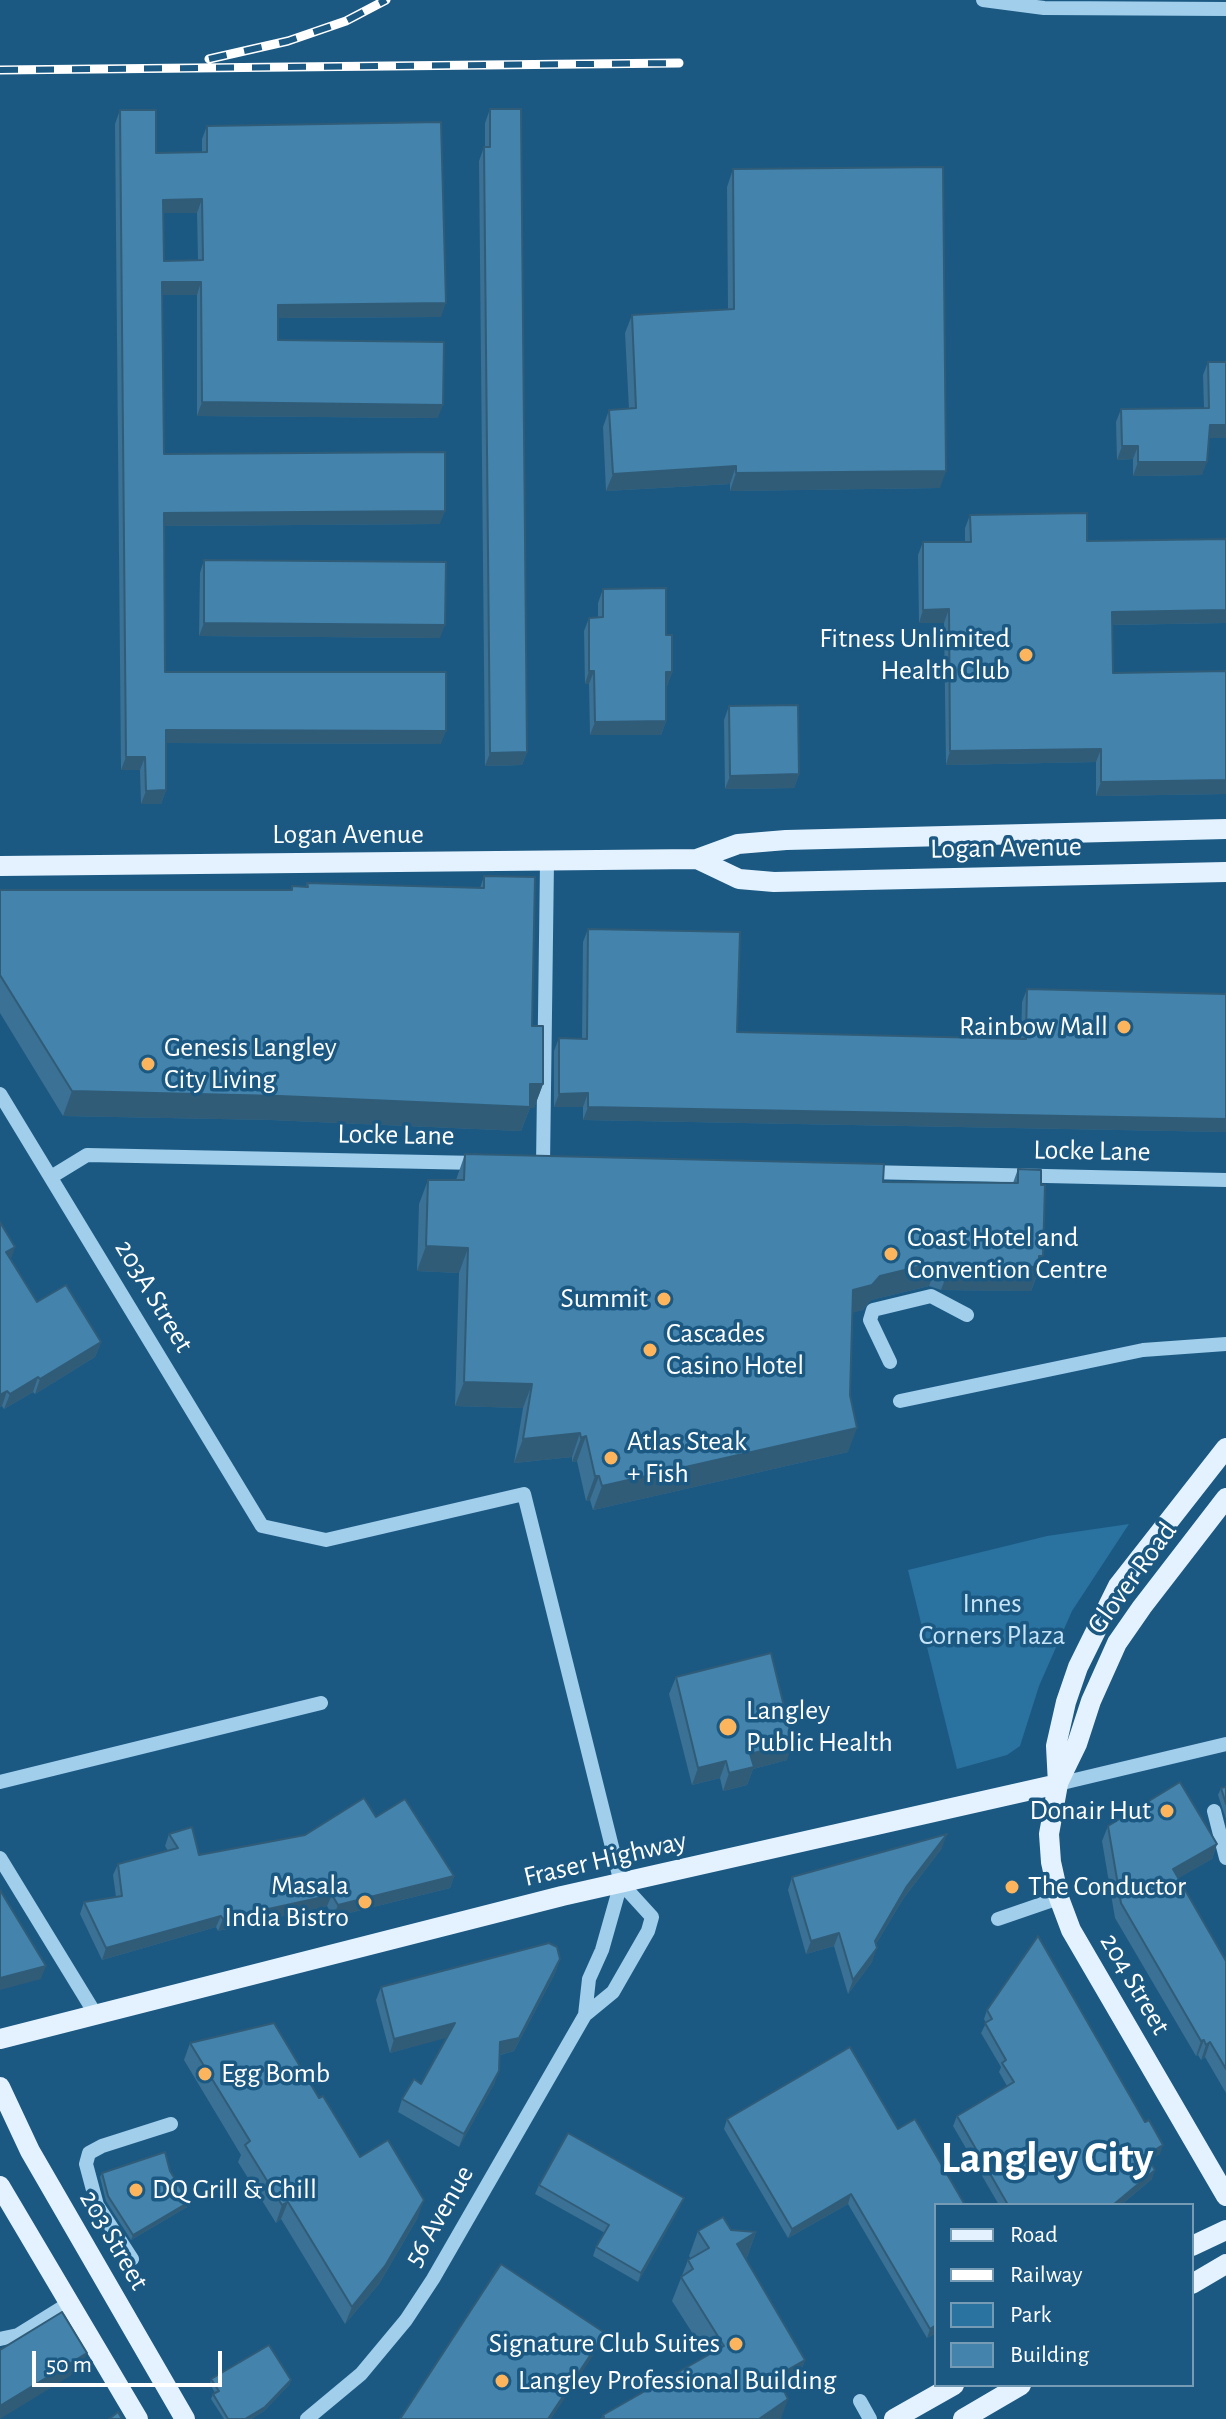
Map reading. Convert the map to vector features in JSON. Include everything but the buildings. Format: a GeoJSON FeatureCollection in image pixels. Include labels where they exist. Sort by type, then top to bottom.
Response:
{"type":"FeatureCollection","features":[{"type":"Feature","properties":{"kind":"main road","name":"Logan Avenue"},"geometry":{"type":"LineString","coordinates":[[0,866],[697,859],[738,844],[786,840],[1226,829]]}},
{"type":"Feature","properties":{"kind":"main road","name":"Logan Avenue"},"geometry":{"type":"LineString","coordinates":[[697,859],[739,879],[774,882],[1226,872]]}},
{"type":"Feature","properties":{"kind":"main road","name":"Glover Road"},"geometry":{"type":"LineString","coordinates":[[1058,1784],[1056,1746],[1066,1702],[1097,1627],[1118,1586],[1226,1448]]}},
{"type":"Feature","properties":{"kind":"main road","name":"Glover Road"},"geometry":{"type":"LineString","coordinates":[[1058,1784],[1117,1643],[1226,1498]]}},
{"type":"Feature","properties":{"kind":"main road","name":"Fraser Highway"},"geometry":{"type":"LineString","coordinates":[[0,2039],[621,1883],[1058,1784]]}},
{"type":"Feature","properties":{"kind":"main road","name":"204 Street"},"geometry":{"type":"LineString","coordinates":[[1058,1784],[1049,1834],[1059,1898],[1087,1959],[1226,2196]]}},
{"type":"Feature","properties":{"kind":"main road","name":"203 Street"},"geometry":{"type":"LineString","coordinates":[[0,2087],[30,2151],[185,2419]]}},
{"type":"Feature","properties":{"kind":"main road"},"geometry":{"type":"LineString","coordinates":[[0,2186],[138,2419]]}},
{"type":"Feature","properties":{"kind":"main road"},"geometry":{"type":"LineString","coordinates":[[1194,2245],[1226,2230]]}},
{"type":"Feature","properties":{"kind":"main road"},"geometry":{"type":"LineString","coordinates":[[1194,2283],[1226,2264]]}},
{"type":"Feature","properties":{"kind":"main road"},"geometry":{"type":"LineString","coordinates":[[894,2419],[950,2387]]}},
{"type":"Feature","properties":{"kind":"main road"},"geometry":{"type":"LineString","coordinates":[[963,2419],[1018,2387]]}},
{"type":"Feature","properties":{"kind":"street"},"geometry":{"type":"LineString","coordinates":[[983,0],[1044,8],[1097,4],[1226,9]]}},
{"type":"Feature","properties":{"kind":"street"},"geometry":{"type":"LineString","coordinates":[[547,862],[537,1164],[559,1165]]}},
{"type":"Feature","properties":{"kind":"street","name":"203A Street"},"geometry":{"type":"LineString","coordinates":[[0,1094],[262,1526],[326,1540],[524,1494],[621,1883]]}},
{"type":"Feature","properties":{"kind":"street","name":"Locke Lane"},"geometry":{"type":"LineString","coordinates":[[51,1177],[87,1155],[493,1163]]}},
{"type":"Feature","properties":{"kind":"street","name":"Locke Lane"},"geometry":{"type":"LineString","coordinates":[[845,1171],[1226,1180]]}},
{"type":"Feature","properties":{"kind":"street"},"geometry":{"type":"LineString","coordinates":[[890,1362],[870,1320],[873,1310],[931,1296],[967,1315]]}},
{"type":"Feature","properties":{"kind":"street"},"geometry":{"type":"LineString","coordinates":[[900,1401],[1143,1350],[1226,1344]]}},
{"type":"Feature","properties":{"kind":"street"},"geometry":{"type":"LineString","coordinates":[[0,1782],[321,1703]]}},
{"type":"Feature","properties":{"kind":"street","name":"Fraser Highway"},"geometry":{"type":"LineString","coordinates":[[1058,1784],[1226,1744]]}},
{"type":"Feature","properties":{"kind":"street"},"geometry":{"type":"LineString","coordinates":[[1214,1811],[1226,1858]]}},
{"type":"Feature","properties":{"kind":"street"},"geometry":{"type":"LineString","coordinates":[[0,1858],[96,2015]]}},
{"type":"Feature","properties":{"kind":"street","name":"56 Avenue"},"geometry":{"type":"LineString","coordinates":[[585,2015],[589,1979],[602,1950],[621,1883]]}},
{"type":"Feature","properties":{"kind":"street","name":"56 Avenue"},"geometry":{"type":"LineString","coordinates":[[307,2419],[361,2374],[406,2320],[433,2279],[585,2015],[613,1992],[648,1931],[652,1917],[621,1883]]}},
{"type":"Feature","properties":{"kind":"street"},"geometry":{"type":"LineString","coordinates":[[998,1919],[1059,1898]]}},
{"type":"Feature","properties":{"kind":"street"},"geometry":{"type":"LineString","coordinates":[[132,2259],[97,2205],[86,2164],[89,2153],[171,2124]]}},
{"type":"Feature","properties":{"kind":"street"},"geometry":{"type":"LineString","coordinates":[[0,2339],[18,2335],[68,2304]]}},
{"type":"Feature","properties":{"kind":"street"},"geometry":{"type":"LineString","coordinates":[[860,2401],[870,2419]]}},
{"type":"Feature","properties":{"kind":"green space","name":"Innes Corners Plaza"},"geometry":{"type":"Polygon","coordinates":[[[1129,1524],[1072,1611],[1039,1686],[1020,1746],[1007,1755],[957,1769],[908,1570],[1047,1536],[1129,1524]]]}},
{"type":"Feature","properties":{"kind":"railway"},"geometry":{"type":"LineString","coordinates":[[209,59],[288,41],[346,21],[386,0]]}},
{"type":"Feature","properties":{"kind":"railway"},"geometry":{"type":"LineString","coordinates":[[0,70],[679,63]]}},
{"type":"Feature","properties":{"kind":"place","name":"Fitness Unlimited Health Club"},"geometry":{"type":"Point","coordinates":[1026,655]}},
{"type":"Feature","properties":{"kind":"place","name":"Rainbow Mall"},"geometry":{"type":"Point","coordinates":[1124,1027]}},
{"type":"Feature","properties":{"kind":"place","name":"Genesis Langley City Living"},"geometry":{"type":"Point","coordinates":[148,1064]}},
{"type":"Feature","properties":{"kind":"place","name":"Coast Hotel and Convention Centre"},"geometry":{"type":"Point","coordinates":[891,1254]}},
{"type":"Feature","properties":{"kind":"place","name":"Summit"},"geometry":{"type":"Point","coordinates":[664,1299]}},
{"type":"Feature","properties":{"kind":"place","name":"Cascades Casino Hotel"},"geometry":{"type":"Point","coordinates":[650,1350]}},
{"type":"Feature","properties":{"kind":"place","name":"Atlas Steak + Fish"},"geometry":{"type":"Point","coordinates":[611,1458]}},
{"type":"Feature","properties":{"kind":"place","name":"Langley Public Health"},"geometry":{"type":"Point","coordinates":[728,1727]}},
{"type":"Feature","properties":{"kind":"place","name":"Donair Hut"},"geometry":{"type":"Point","coordinates":[1167,1811]}},
{"type":"Feature","properties":{"kind":"place","name":"The Conductor"},"geometry":{"type":"Point","coordinates":[1012,1887]}},
{"type":"Feature","properties":{"kind":"place","name":"Masala India Bistro"},"geometry":{"type":"Point","coordinates":[365,1902]}},
{"type":"Feature","properties":{"kind":"place","name":"Egg Bomb"},"geometry":{"type":"Point","coordinates":[205,2074]}},
{"type":"Feature","properties":{"kind":"place","name":"DQ Grill & Chill"},"geometry":{"type":"Point","coordinates":[136,2190]}},
{"type":"Feature","properties":{"kind":"place","name":"Signature Club Suites"},"geometry":{"type":"Point","coordinates":[736,2344]}},
{"type":"Feature","properties":{"kind":"place","name":"Langley Professional Building"},"geometry":{"type":"Point","coordinates":[502,2381]}},
{"type":"Feature","properties":{"kind":"district","name":"Langley City"},"geometry":{"type":"Point","coordinates":[1047,2159]}}]}
